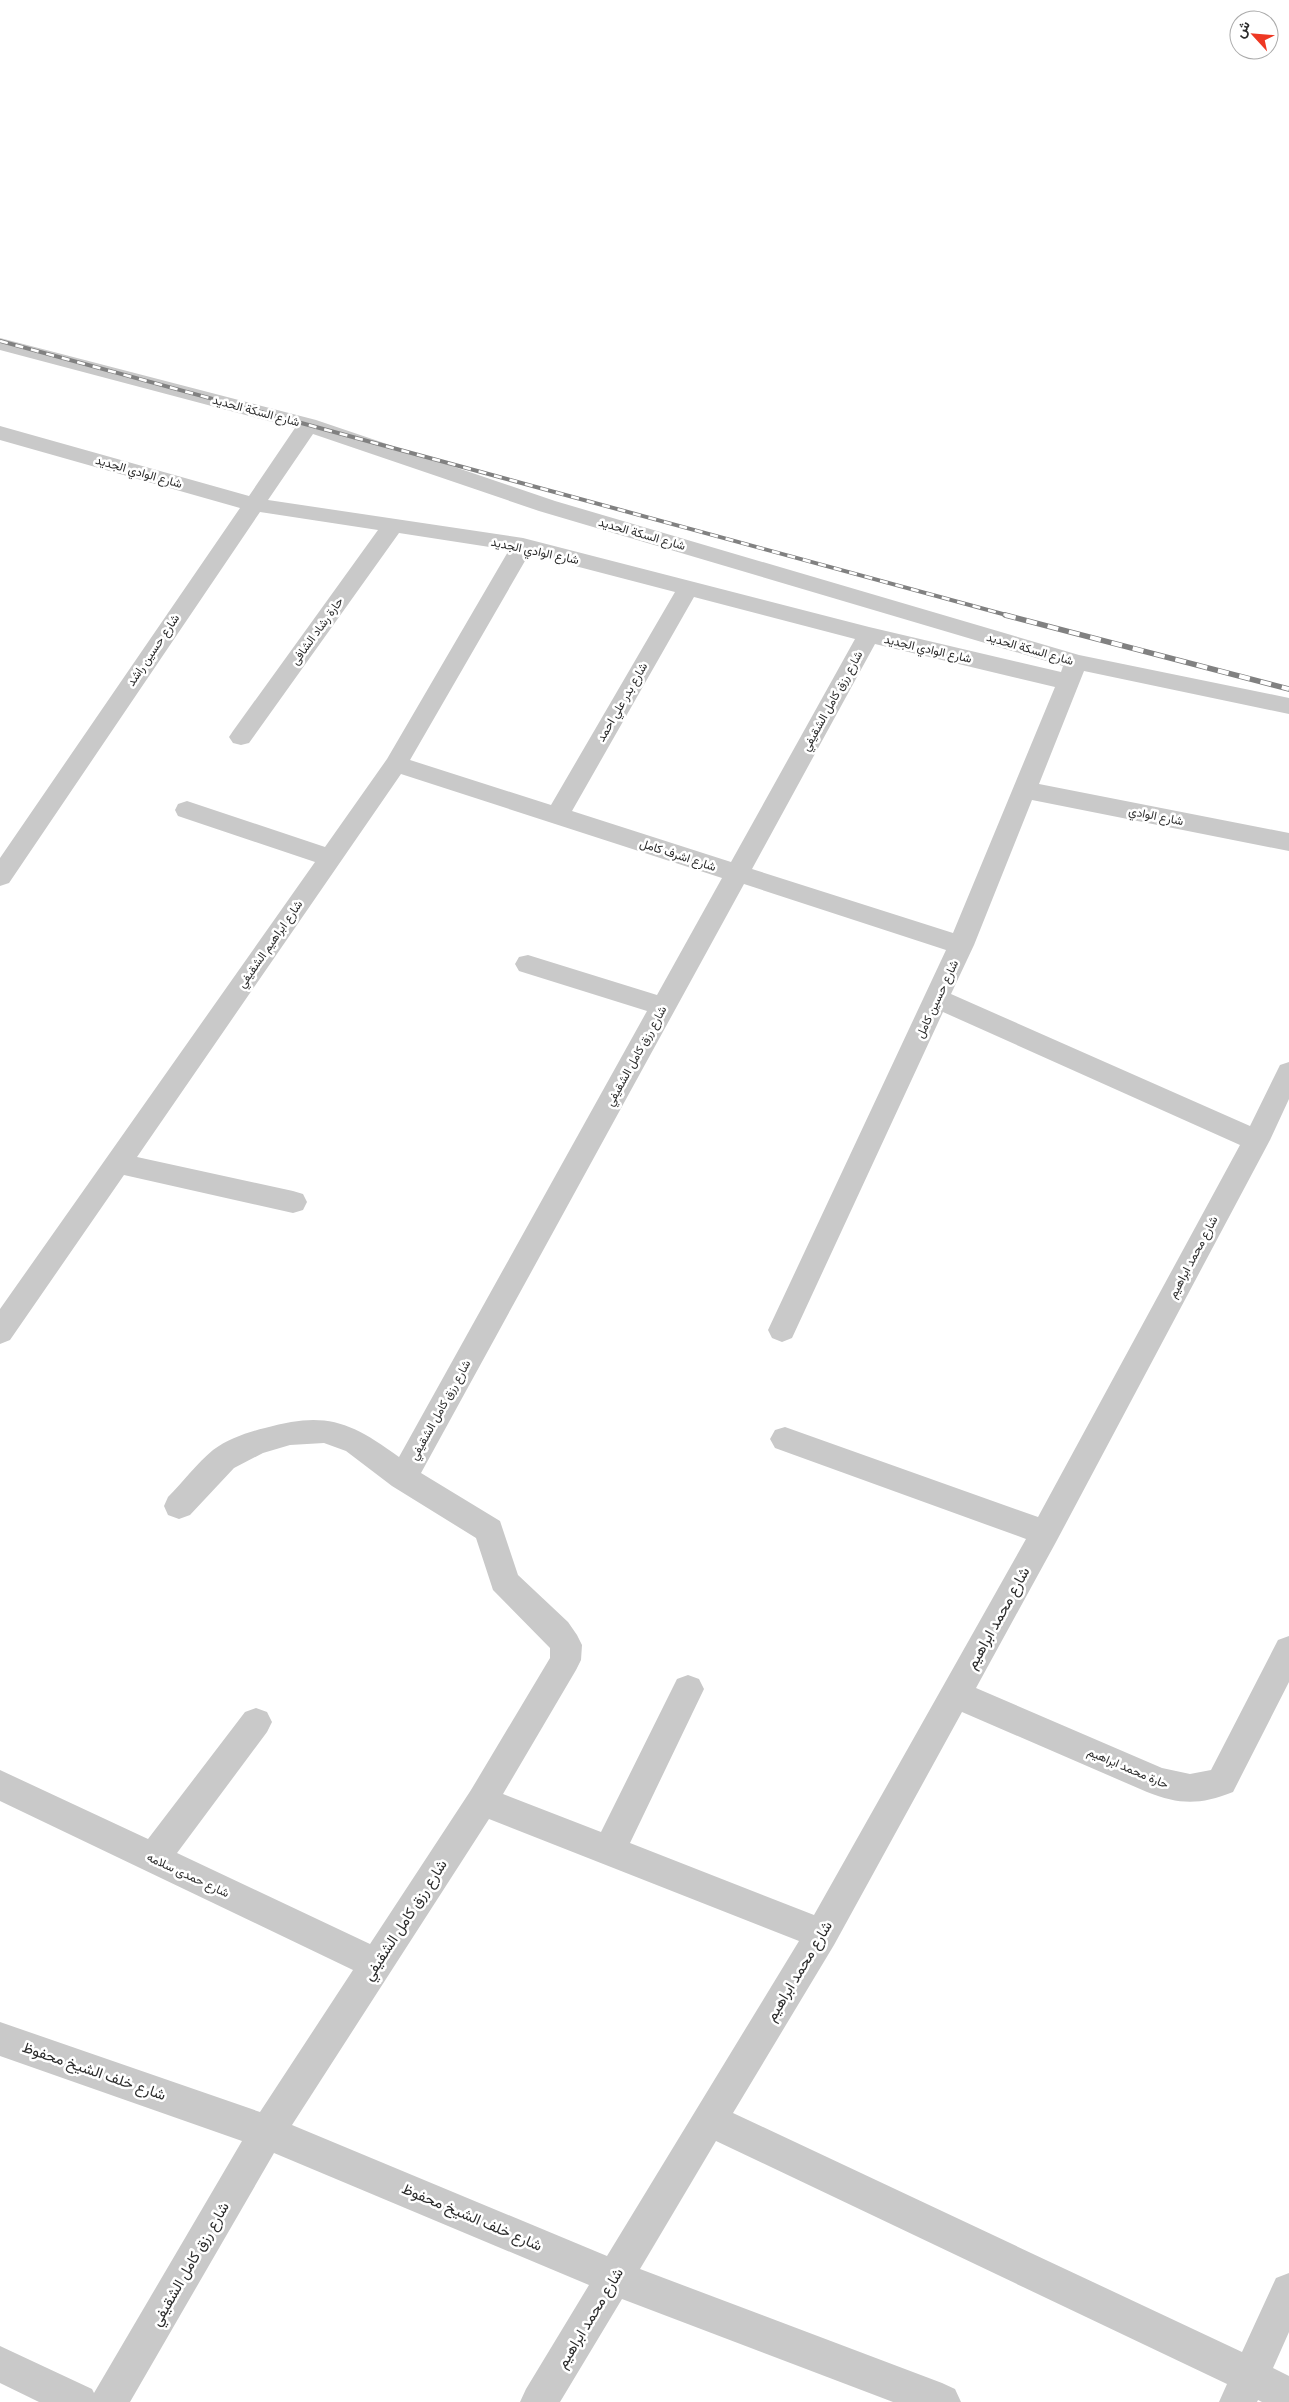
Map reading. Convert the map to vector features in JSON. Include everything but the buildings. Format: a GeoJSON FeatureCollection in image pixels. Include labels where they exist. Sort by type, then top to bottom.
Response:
{"type":"FeatureCollection","features":[{"type":"Feature","properties":{"kind":"street","name":"شارع السكة الحديد"},"geometry":{"type":"LineString","coordinates":[[0,344],[308,425],[547,506],[1073,672],[1289,706]]}},
{"type":"Feature","properties":{"kind":"street","name":"شارع حسين راشد"},"geometry":{"type":"LineString","coordinates":[[0,877],[252,504],[308,425]]}},
{"type":"Feature","properties":{"kind":"street","name":"شارع الوادي الجديد"},"geometry":{"type":"LineString","coordinates":[[0,433],[252,504],[523,546],[869,635],[1073,672]]}},
{"type":"Feature","properties":{"kind":"street","name":"حارة رشاد الشافى"},"geometry":{"type":"LineString","coordinates":[[241,737],[393,525]]}},
{"type":"Feature","properties":{"kind":"street","name":"شارع ابراهيم الشقيفي"},"geometry":{"type":"LineString","coordinates":[[0,1332],[396,764],[523,546]]}},
{"type":"Feature","properties":{"kind":"street","name":"شارع بدر علي احمد"},"geometry":{"type":"LineString","coordinates":[[557,816],[688,588]]}},
{"type":"Feature","properties":{"kind":"street","name":"شارع رزق كامل الشقيفي"},"geometry":{"type":"LineString","coordinates":[[403,1477],[869,635]]}},
{"type":"Feature","properties":{"kind":"street","name":"شارع حسين كامل"},"geometry":{"type":"LineString","coordinates":[[782,1330],[961,945],[1073,672]]}},
{"type":"Feature","properties":{"kind":"street","name":"شارع اشرف كامل"},"geometry":{"type":"LineString","coordinates":[[396,764],[961,945]]}},
{"type":"Feature","properties":{"kind":"street","name":"شارع الوادي"},"geometry":{"type":"LineString","coordinates":[[1024,790],[1289,842]]}},
{"type":"Feature","properties":{"kind":"street"},"geometry":{"type":"LineString","coordinates":[[187,810],[330,858]]}},
{"type":"Feature","properties":{"kind":"street"},"geometry":{"type":"LineString","coordinates":[[528,964],[664,1007]]}},
{"type":"Feature","properties":{"kind":"street"},"geometry":{"type":"LineString","coordinates":[[937,998],[1256,1140]]}},
{"type":"Feature","properties":{"kind":"street","name":"شارع محمد ابراهيم"},"geometry":{"type":"LineString","coordinates":[[539,2402],[616,2278],[822,1934],[1045,1532],[1256,1140],[1289,1072]]}},
{"type":"Feature","properties":{"kind":"street"},"geometry":{"type":"LineString","coordinates":[[118,1163],[293,1202]]}},
{"type":"Feature","properties":{"kind":"street","name":"شارع رزق كامل الشقيفي"},"geometry":{"type":"LineString","coordinates":[[109,2402],[267,2132],[482,1801],[565,1660],[566,1645],[557,1632],[504,1580],[489,1530],[403,1477],[356,1442],[324,1431],[290,1433],[255,1443],[224,1459],[180,1506]]}},
{"type":"Feature","properties":{"kind":"street"},"geometry":{"type":"LineString","coordinates":[[785,1439],[1045,1532]]}},
{"type":"Feature","properties":{"kind":"street","name":"حارة محمد ابراهيم"},"geometry":{"type":"LineString","coordinates":[[956,1694],[1158,1782],[1180,1789],[1202,1789],[1222,1782],[1289,1650]]}},
{"type":"Feature","properties":{"kind":"street"},"geometry":{"type":"LineString","coordinates":[[609,1851],[688,1689]]}},
{"type":"Feature","properties":{"kind":"street"},"geometry":{"type":"LineString","coordinates":[[154,1858],[256,1722]]}},
{"type":"Feature","properties":{"kind":"street","name":"شارع حمدى سلامه"},"geometry":{"type":"LineString","coordinates":[[0,1784],[377,1964]]}},
{"type":"Feature","properties":{"kind":"street"},"geometry":{"type":"LineString","coordinates":[[482,1801],[822,1934]]}},
{"type":"Feature","properties":{"kind":"street","name":"شارع خلف الشيخ محفوظ"},"geometry":{"type":"LineString","coordinates":[[0,2039],[267,2132],[616,2278],[942,2402]]}},
{"type":"Feature","properties":{"kind":"street"},"geometry":{"type":"LineString","coordinates":[[710,2120],[1243,2389],[1289,2396]]}},
{"type":"Feature","properties":{"kind":"street"},"geometry":{"type":"LineString","coordinates":[[1243,2389],[1289,2291]]}},
{"type":"Feature","properties":{"kind":"street"},"geometry":{"type":"LineString","coordinates":[[0,2364],[79,2402]]}},
{"type":"Feature","properties":{"kind":"railway"},"geometry":{"type":"LineString","coordinates":[[0,341],[1010,616]]}},
{"type":"Feature","properties":{"kind":"railway"},"geometry":{"type":"LineString","coordinates":[[1005,615],[1289,689]]}}]}
